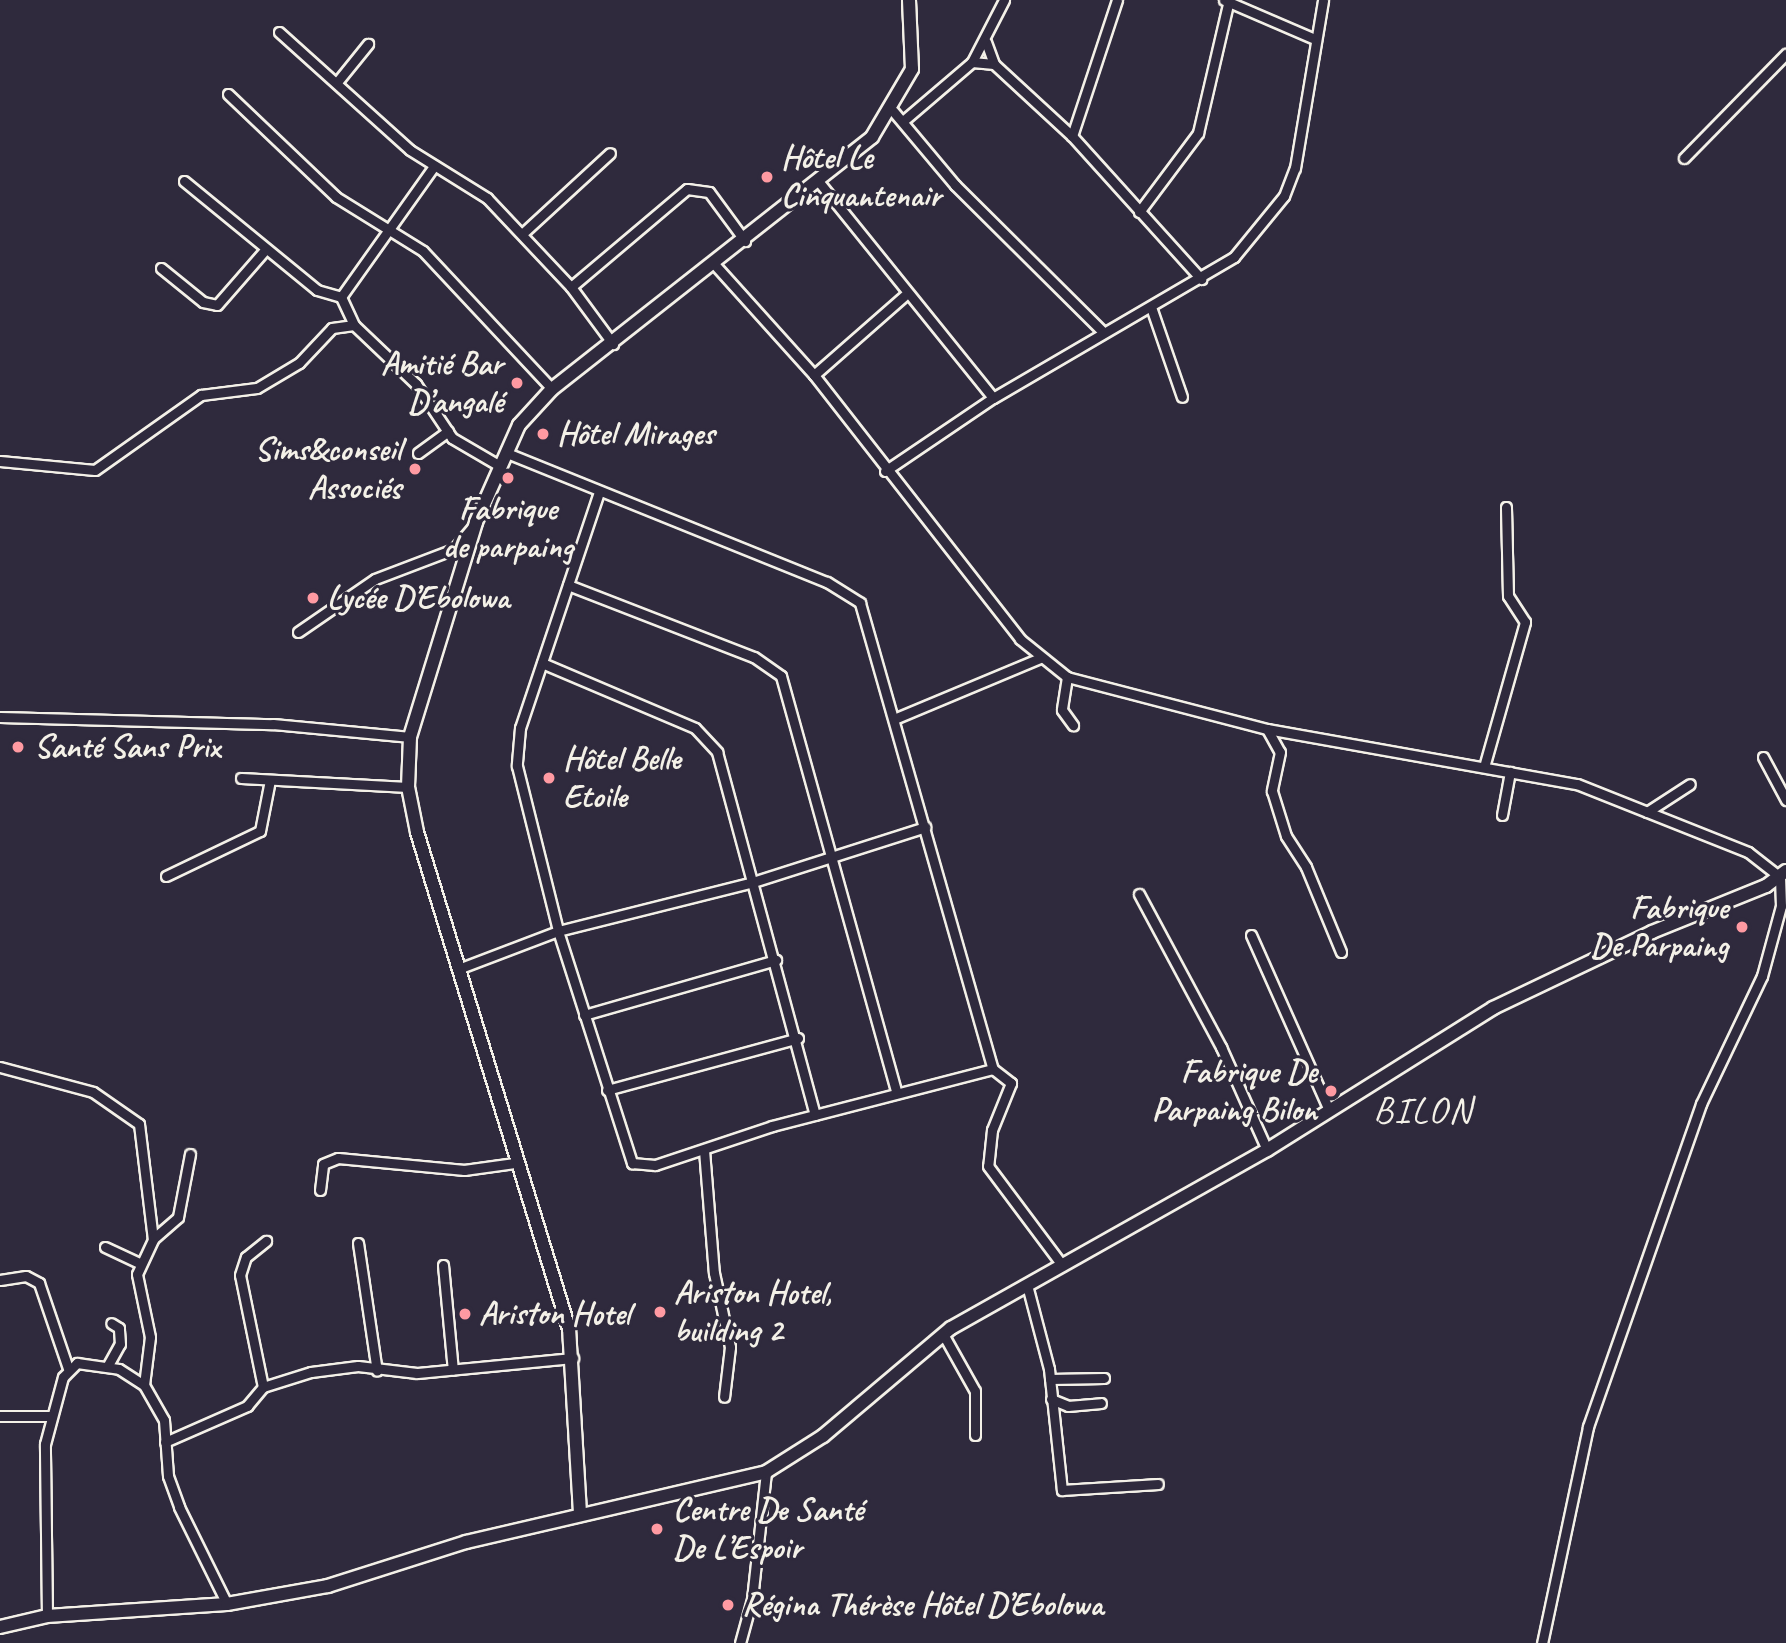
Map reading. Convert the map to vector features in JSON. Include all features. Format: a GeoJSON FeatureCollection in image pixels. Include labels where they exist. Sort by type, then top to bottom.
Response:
{"type":"FeatureCollection","features":[{"type":"Feature","properties":{"kind":"main road"},"geometry":{"type":"LineString","coordinates":[[580,1513],[573,1358],[458,969],[408,787],[410,737],[476,522],[519,425],[552,389],[746,241],[872,138],[892,111],[915,54],[909,0]]}},
{"type":"Feature","properties":{"kind":"main road"},"geometry":{"type":"LineString","coordinates":[[0,1627],[47,1616],[227,1604],[328,1586],[580,1513],[766,1472],[823,1436],[943,1334],[1267,1150],[1328,1108],[1415,1061],[1493,1008],[1783,874]]}},
{"type":"Feature","properties":{"kind":"street"},"geometry":{"type":"LineString","coordinates":[[903,121],[972,62],[986,42],[1004,0]]}},
{"type":"Feature","properties":{"kind":"street"},"geometry":{"type":"LineString","coordinates":[[1072,136],[1116,0]]}},
{"type":"Feature","properties":{"kind":"street"},"geometry":{"type":"LineString","coordinates":[[885,471],[993,398],[1103,332],[1201,279],[1234,257],[1284,196],[1295,168],[1323,0]]}},
{"type":"Feature","properties":{"kind":"street"},"geometry":{"type":"LineString","coordinates":[[1139,212],[1198,133],[1227,1],[1315,38]]}},
{"type":"Feature","properties":{"kind":"street"},"geometry":{"type":"LineString","coordinates":[[279,32],[435,166],[470,183],[523,233],[572,287],[613,344]]}},
{"type":"Feature","properties":{"kind":"street"},"geometry":{"type":"LineString","coordinates":[[986,42],[994,64],[1072,136],[1201,279]]}},
{"type":"Feature","properties":{"kind":"street"},"geometry":{"type":"LineString","coordinates":[[338,81],[368,44]]}},
{"type":"Feature","properties":{"kind":"street"},"geometry":{"type":"LineString","coordinates":[[1684,158],[1786,54]]}},
{"type":"Feature","properties":{"kind":"street"},"geometry":{"type":"LineString","coordinates":[[972,62],[994,64]]}},
{"type":"Feature","properties":{"kind":"street"},"geometry":{"type":"LineString","coordinates":[[228,94],[336,197],[423,251],[552,389]]}},
{"type":"Feature","properties":{"kind":"street"},"geometry":{"type":"LineString","coordinates":[[892,111],[955,186],[1103,332]]}},
{"type":"Feature","properties":{"kind":"street"},"geometry":{"type":"LineString","coordinates":[[523,233],[610,153]]}},
{"type":"Feature","properties":{"kind":"street"},"geometry":{"type":"LineString","coordinates":[[341,297],[435,166]]}},
{"type":"Feature","properties":{"kind":"street"},"geometry":{"type":"LineString","coordinates":[[184,181],[317,290],[341,297],[354,326],[416,384],[448,431],[500,466]]}},
{"type":"Feature","properties":{"kind":"street"},"geometry":{"type":"LineString","coordinates":[[819,182],[904,296],[993,398]]}},
{"type":"Feature","properties":{"kind":"street"},"geometry":{"type":"LineString","coordinates":[[572,287],[687,190],[709,192],[746,241]]}},
{"type":"Feature","properties":{"kind":"street"},"geometry":{"type":"LineString","coordinates":[[161,268],[203,302],[217,305],[265,250]]}},
{"type":"Feature","properties":{"kind":"street"},"geometry":{"type":"LineString","coordinates":[[715,265],[814,375],[885,471],[1040,658],[1067,677],[1267,729],[1577,784],[1748,852],[1783,874],[1781,906],[1762,976],[1701,1104],[1588,1427],[1542,1643]]}},
{"type":"Feature","properties":{"kind":"street"},"geometry":{"type":"LineString","coordinates":[[814,375],[904,296]]}},
{"type":"Feature","properties":{"kind":"street"},"geometry":{"type":"LineString","coordinates":[[1151,307],[1182,397]]}},
{"type":"Feature","properties":{"kind":"street"},"geometry":{"type":"LineString","coordinates":[[0,461],[96,470],[201,395],[257,388],[299,363],[332,328],[354,326]]}},
{"type":"Feature","properties":{"kind":"street"},"geometry":{"type":"LineString","coordinates":[[418,453],[448,431]]}},
{"type":"Feature","properties":{"kind":"street"},"geometry":{"type":"LineString","coordinates":[[507,453],[853,595],[894,719],[993,1069],[1011,1083],[992,1130],[988,1166],[1062,1265]]}},
{"type":"Feature","properties":{"kind":"street"},"geometry":{"type":"LineString","coordinates":[[599,492],[520,728],[517,766],[558,931],[632,1163],[655,1165],[815,1115],[993,1069]]}},
{"type":"Feature","properties":{"kind":"street"},"geometry":{"type":"LineString","coordinates":[[1484,767],[1525,622],[1508,596],[1506,507]]}},
{"type":"Feature","properties":{"kind":"street"},"geometry":{"type":"LineString","coordinates":[[298,632],[375,579],[454,549],[476,522]]}},
{"type":"Feature","properties":{"kind":"street"},"geometry":{"type":"LineString","coordinates":[[568,585],[754,657],[781,676],[897,1093]]}},
{"type":"Feature","properties":{"kind":"street"},"geometry":{"type":"LineString","coordinates":[[894,719],[1040,658]]}},
{"type":"Feature","properties":{"kind":"street"},"geometry":{"type":"LineString","coordinates":[[542,663],[707,736],[717,752],[798,1038],[815,1115]]}},
{"type":"Feature","properties":{"kind":"street"},"geometry":{"type":"LineString","coordinates":[[1067,677],[1062,710],[1073,725]]}},
{"type":"Feature","properties":{"kind":"street"},"geometry":{"type":"LineString","coordinates":[[0,718],[273,724],[410,737]]}},
{"type":"Feature","properties":{"kind":"street"},"geometry":{"type":"LineString","coordinates":[[1267,729],[1280,752],[1272,791],[1286,836],[1306,867],[1341,952]]}},
{"type":"Feature","properties":{"kind":"street"},"geometry":{"type":"LineString","coordinates":[[1763,757],[1786,800]]}},
{"type":"Feature","properties":{"kind":"street"},"geometry":{"type":"LineString","coordinates":[[1502,815],[1510,772]]}},
{"type":"Feature","properties":{"kind":"street"},"geometry":{"type":"LineString","coordinates":[[240,778],[408,787]]}},
{"type":"Feature","properties":{"kind":"street"},"geometry":{"type":"LineString","coordinates":[[166,876],[260,831],[270,780]]}},
{"type":"Feature","properties":{"kind":"street"},"geometry":{"type":"LineString","coordinates":[[1647,812],[1690,784]]}},
{"type":"Feature","properties":{"kind":"street"},"geometry":{"type":"LineString","coordinates":[[458,969],[558,931],[753,882],[925,827]]}},
{"type":"Feature","properties":{"kind":"street"},"geometry":{"type":"LineString","coordinates":[[1139,894],[1221,1047],[1267,1150]]}},
{"type":"Feature","properties":{"kind":"street"},"geometry":{"type":"LineString","coordinates":[[1251,935],[1328,1108]]}},
{"type":"Feature","properties":{"kind":"street"},"geometry":{"type":"LineString","coordinates":[[584,1014],[776,960]]}},
{"type":"Feature","properties":{"kind":"street"},"geometry":{"type":"LineString","coordinates":[[607,1090],[798,1038]]}},
{"type":"Feature","properties":{"kind":"street"},"geometry":{"type":"LineString","coordinates":[[0,1068],[93,1092],[139,1124],[153,1239]]}},
{"type":"Feature","properties":{"kind":"street"},"geometry":{"type":"LineString","coordinates":[[704,1150],[714,1273],[730,1347],[724,1397]]}},
{"type":"Feature","properties":{"kind":"street"},"geometry":{"type":"LineString","coordinates":[[144,1385],[150,1337],[139,1296],[141,1263],[153,1239],[178,1217],[190,1154]]}},
{"type":"Feature","properties":{"kind":"street"},"geometry":{"type":"LineString","coordinates":[[320,1190],[323,1164],[338,1158],[464,1170],[515,1163]]}},
{"type":"Feature","properties":{"kind":"street"},"geometry":{"type":"LineString","coordinates":[[263,1387],[240,1275],[246,1257],[266,1241]]}},
{"type":"Feature","properties":{"kind":"street"},"geometry":{"type":"LineString","coordinates":[[358,1242],[377,1371]]}},
{"type":"Feature","properties":{"kind":"street"},"geometry":{"type":"LineString","coordinates":[[105,1247],[141,1263]]}},
{"type":"Feature","properties":{"kind":"street"},"geometry":{"type":"LineString","coordinates":[[443,1265],[453,1370]]}},
{"type":"Feature","properties":{"kind":"street"},"geometry":{"type":"LineString","coordinates":[[0,1280],[26,1276],[38,1283],[68,1368],[49,1416],[47,1616]]}},
{"type":"Feature","properties":{"kind":"street"},"geometry":{"type":"LineString","coordinates":[[1027,1285],[1050,1379],[1062,1490],[1158,1484]]}},
{"type":"Feature","properties":{"kind":"street"},"geometry":{"type":"LineString","coordinates":[[107,1367],[120,1344],[119,1328],[111,1323]]}},
{"type":"Feature","properties":{"kind":"street"},"geometry":{"type":"LineString","coordinates":[[943,1334],[975,1391],[975,1435]]}},
{"type":"Feature","properties":{"kind":"street"},"geometry":{"type":"LineString","coordinates":[[165,1442],[225,1411],[242,1409],[263,1387],[310,1372],[358,1366],[377,1371],[453,1370],[573,1358]]}},
{"type":"Feature","properties":{"kind":"street"},"geometry":{"type":"LineString","coordinates":[[68,1368],[107,1367],[144,1385],[164,1420],[165,1442],[179,1507],[227,1604]]}},
{"type":"Feature","properties":{"kind":"street"},"geometry":{"type":"LineString","coordinates":[[1050,1379],[1104,1378]]}},
{"type":"Feature","properties":{"kind":"street"},"geometry":{"type":"LineString","coordinates":[[1051,1399],[1068,1406],[1101,1403]]}},
{"type":"Feature","properties":{"kind":"street"},"geometry":{"type":"LineString","coordinates":[[0,1416],[49,1416]]}},
{"type":"Feature","properties":{"kind":"street"},"geometry":{"type":"LineString","coordinates":[[740,1643],[752,1600],[766,1472]]}},
{"type":"Feature","properties":{"kind":"place","name":"Hôtel Le Cinquantenair"},"geometry":{"type":"Point","coordinates":[767,177]}},
{"type":"Feature","properties":{"kind":"place","name":"Amitié Bar D’angalé"},"geometry":{"type":"Point","coordinates":[517,383]}},
{"type":"Feature","properties":{"kind":"place","name":"Hôtel Mirages"},"geometry":{"type":"Point","coordinates":[543,434]}},
{"type":"Feature","properties":{"kind":"place","name":"Sims&conseil Associés"},"geometry":{"type":"Point","coordinates":[415,469]}},
{"type":"Feature","properties":{"kind":"place","name":"Fabrique de parpaing"},"geometry":{"type":"Point","coordinates":[508,478]}},
{"type":"Feature","properties":{"kind":"place","name":"Lycée D’Ebolowa"},"geometry":{"type":"Point","coordinates":[313,598]}},
{"type":"Feature","properties":{"kind":"place","name":"Santé Sans Prix"},"geometry":{"type":"Point","coordinates":[18,747]}},
{"type":"Feature","properties":{"kind":"place","name":"Hôtel Belle Etoile"},"geometry":{"type":"Point","coordinates":[549,778]}},
{"type":"Feature","properties":{"kind":"place","name":"Fabrique De Parpaing"},"geometry":{"type":"Point","coordinates":[1742,927]}},
{"type":"Feature","properties":{"kind":"place","name":"Fabrique De Parpaing Bilon"},"geometry":{"type":"Point","coordinates":[1331,1091]}},
{"type":"Feature","properties":{"kind":"place","name":"Ariston Hotel, building 2"},"geometry":{"type":"Point","coordinates":[660,1312]}},
{"type":"Feature","properties":{"kind":"place","name":"Ariston Hotel"},"geometry":{"type":"Point","coordinates":[465,1314]}},
{"type":"Feature","properties":{"kind":"place","name":"Centre De Santé De L’Espoir"},"geometry":{"type":"Point","coordinates":[657,1529]}},
{"type":"Feature","properties":{"kind":"place","name":"Régina Thérèse Hôtel D’Ebolowa"},"geometry":{"type":"Point","coordinates":[728,1605]}},
{"type":"Feature","properties":{"kind":"district","name":"BILON"},"geometry":{"type":"Point","coordinates":[1423,1110]}}]}
